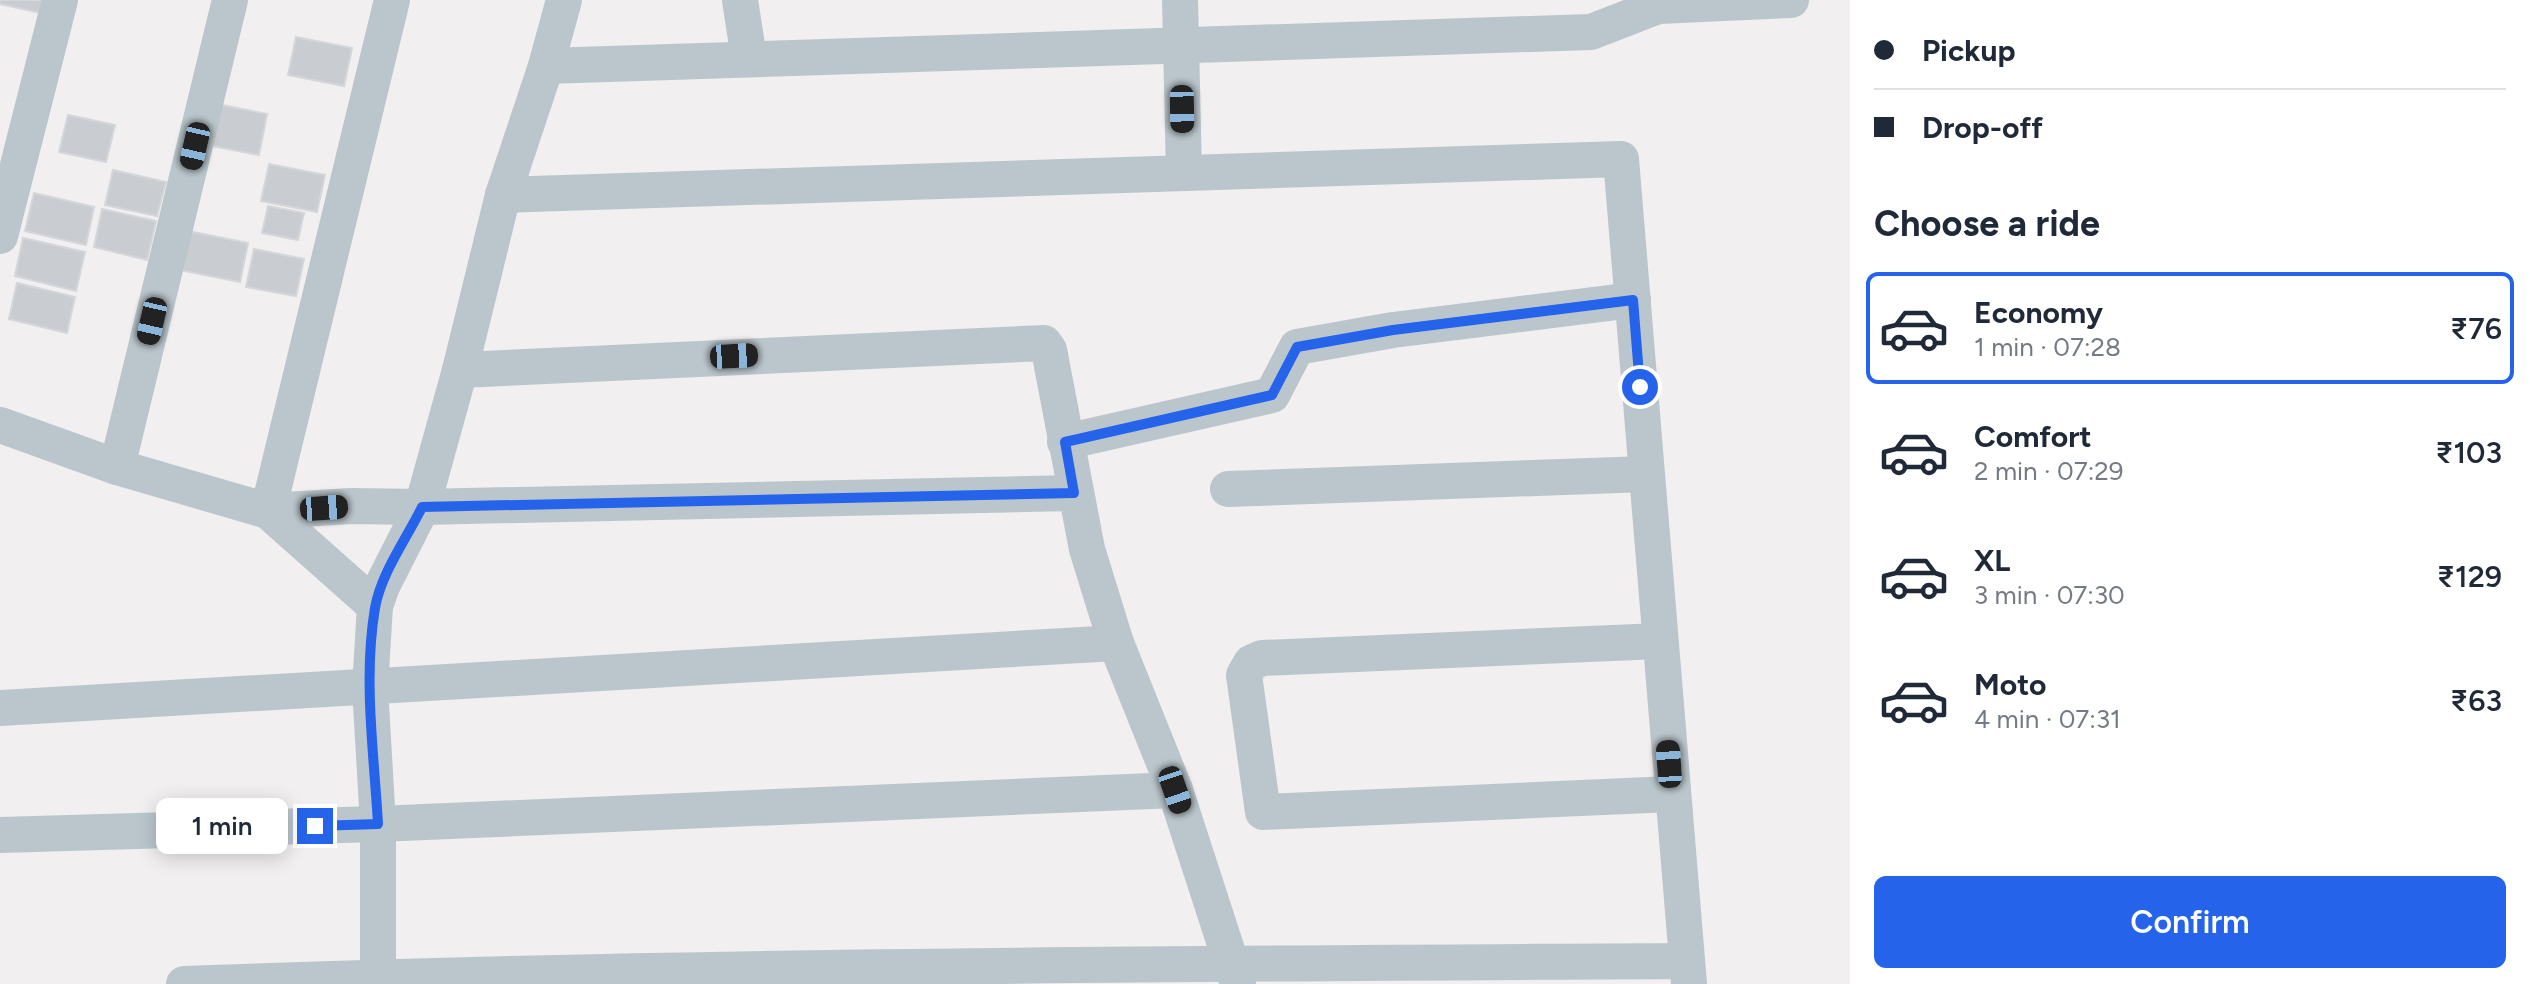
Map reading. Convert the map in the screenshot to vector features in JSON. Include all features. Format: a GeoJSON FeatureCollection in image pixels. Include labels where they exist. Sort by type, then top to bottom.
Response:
{"type":"FeatureCollection","features":[{"type":"Feature","properties":{"kind":"street"},"geometry":{"type":"LineString","coordinates":[[0,236],[60,0]]}},
{"type":"Feature","properties":{"kind":"street"},"geometry":{"type":"LineString","coordinates":[[117,467],[230,0]]}},
{"type":"Feature","properties":{"kind":"street"},"geometry":{"type":"LineString","coordinates":[[268,511],[392,0]]}},
{"type":"Feature","properties":{"kind":"street"},"geometry":{"type":"LineString","coordinates":[[378,980],[378,824],[370,688],[375,606],[422,507],[503,195],[546,66],[564,0]]}},
{"type":"Feature","properties":{"kind":"street"},"geometry":{"type":"LineString","coordinates":[[740,0],[749,59]]}},
{"type":"Feature","properties":{"kind":"street"},"geometry":{"type":"LineString","coordinates":[[1180,0],[1184,173]]}},
{"type":"Feature","properties":{"kind":"street"},"geometry":{"type":"LineString","coordinates":[[546,66],[1591,32],[1658,6],[1791,0]]}},
{"type":"Feature","properties":{"kind":"street"},"geometry":{"type":"LineString","coordinates":[[184,984],[378,980],[1688,972],[1621,159],[503,195]]}},
{"type":"Feature","properties":{"kind":"street"},"geometry":{"type":"LineString","coordinates":[[1065,442],[1272,395],[1297,347],[1393,330],[1633,300]]}},
{"type":"Feature","properties":{"kind":"street"},"geometry":{"type":"LineString","coordinates":[[460,370],[1044,343],[1049,350],[1087,549],[1116,643],[1175,790],[1235,974]]}},
{"type":"Feature","properties":{"kind":"street"},"geometry":{"type":"LineString","coordinates":[[0,425],[117,467],[268,511],[351,506],[1074,493]]}},
{"type":"Feature","properties":{"kind":"street"},"geometry":{"type":"LineString","coordinates":[[1228,489],[1646,474]]}},
{"type":"Feature","properties":{"kind":"street"},"geometry":{"type":"LineString","coordinates":[[268,511],[375,606]]}},
{"type":"Feature","properties":{"kind":"street"},"geometry":{"type":"LineString","coordinates":[[1660,641],[1262,658],[1251,663],[1244,675],[1263,812],[1672,794]]}},
{"type":"Feature","properties":{"kind":"street"},"geometry":{"type":"LineString","coordinates":[[0,708],[1116,643]]}},
{"type":"Feature","properties":{"kind":"street"},"geometry":{"type":"LineString","coordinates":[[0,835],[378,824],[1175,790]]}},
{"type":"Feature","properties":{"kind":"building"},"geometry":{"type":"Polygon","coordinates":[[[0,0],[49,0],[45,14],[0,4],[0,0]]]}},
{"type":"Feature","properties":{"kind":"building"},"geometry":{"type":"Polygon","coordinates":[[[296,37],[352,48],[344,86],[288,75],[296,37]]]}},
{"type":"Feature","properties":{"kind":"building"},"geometry":{"type":"Polygon","coordinates":[[[221,105],[267,114],[259,155],[212,146],[221,105]]]}},
{"type":"Feature","properties":{"kind":"building"},"geometry":{"type":"Polygon","coordinates":[[[68,115],[115,125],[106,162],[59,152],[68,115]]]}},
{"type":"Feature","properties":{"kind":"building"},"geometry":{"type":"Polygon","coordinates":[[[269,164],[325,175],[317,212],[261,201],[269,164]]]}},
{"type":"Feature","properties":{"kind":"building"},"geometry":{"type":"Polygon","coordinates":[[[113,170],[166,182],[157,216],[105,205],[113,170]]]}},
{"type":"Feature","properties":{"kind":"building"},"geometry":{"type":"Polygon","coordinates":[[[34,193],[94,207],[86,245],[25,231],[34,193]]]}},
{"type":"Feature","properties":{"kind":"building"},"geometry":{"type":"Polygon","coordinates":[[[268,206],[304,213],[298,240],[262,233],[268,206]]]}},
{"type":"Feature","properties":{"kind":"building"},"geometry":{"type":"Polygon","coordinates":[[[102,209],[156,221],[147,260],[94,247],[102,209]]]}},
{"type":"Feature","properties":{"kind":"building"},"geometry":{"type":"Polygon","coordinates":[[[188,231],[248,243],[240,282],[180,270],[188,231]]]}},
{"type":"Feature","properties":{"kind":"building"},"geometry":{"type":"Polygon","coordinates":[[[23,238],[85,252],[76,291],[15,276],[23,238]]]}},
{"type":"Feature","properties":{"kind":"building"},"geometry":{"type":"Polygon","coordinates":[[[254,249],[304,259],[296,296],[246,287],[254,249]]]}},
{"type":"Feature","properties":{"kind":"building"},"geometry":{"type":"Polygon","coordinates":[[[17,283],[75,297],[67,333],[9,319],[17,283]]]}},
{"type":"Feature","properties":{"kind":"route"},"geometry":{"type":"LineString","coordinates":[[315,826],[378,824],[370,688],[375,606],[422,507],[1074,493],[1065,442],[1272,395],[1297,347],[1393,330],[1633,300],[1640,387]]}}]}
